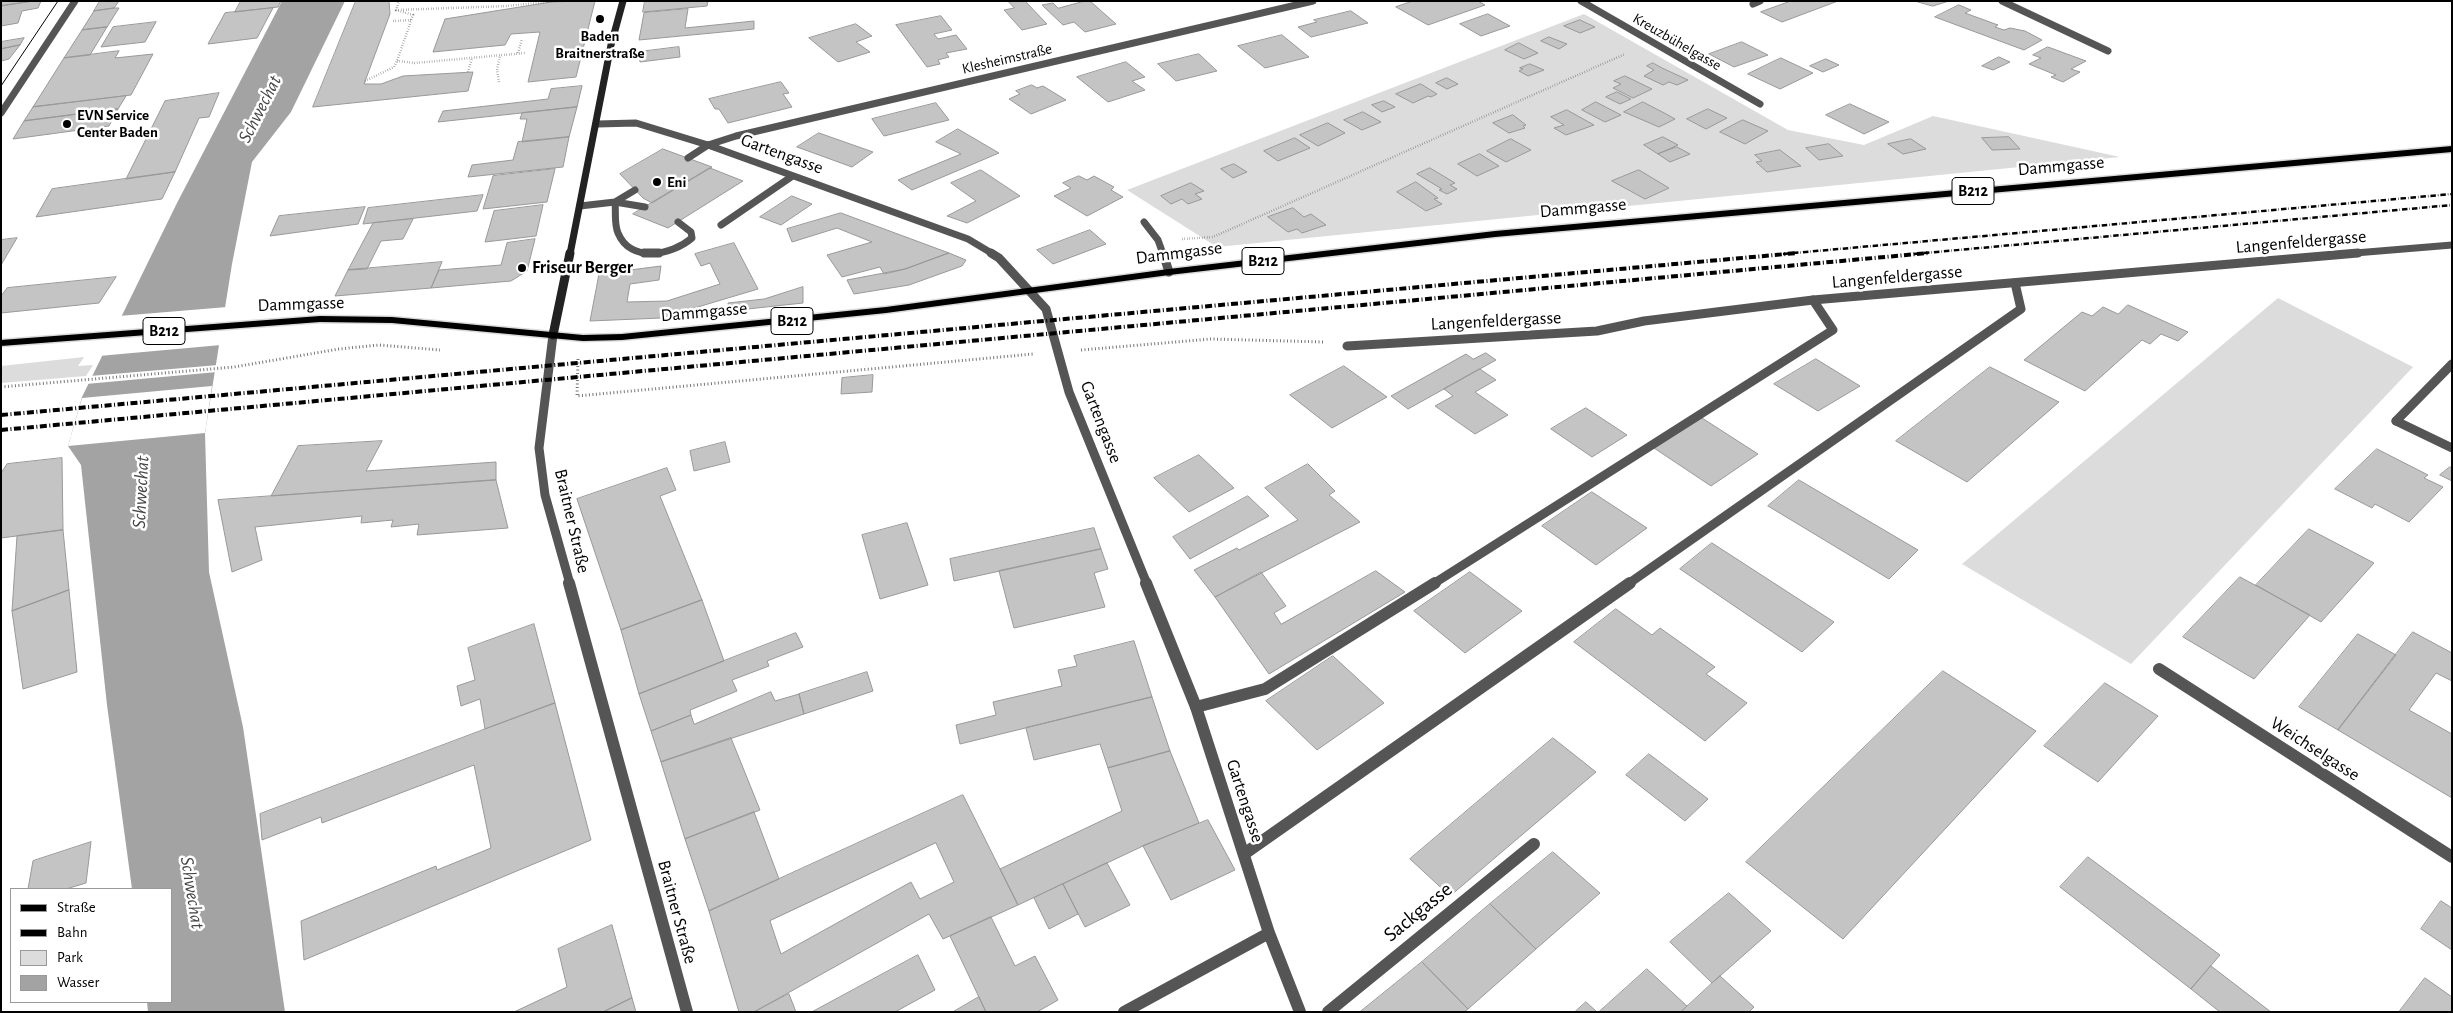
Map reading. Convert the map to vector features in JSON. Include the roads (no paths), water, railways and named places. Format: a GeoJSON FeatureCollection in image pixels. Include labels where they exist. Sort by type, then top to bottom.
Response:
{"type":"FeatureCollection","features":[{"type":"Feature","properties":{"kind":"main road","name":"Braitner Straße"},"geometry":{"type":"LineString","coordinates":[[553,335],[597,124],[611,45],[623,1]]}},
{"type":"Feature","properties":{"kind":"main road","name":"Dammgasse"},"geometry":{"type":"LineString","coordinates":[[1,343],[320,319],[392,320],[583,338],[632,336],[876,311],[1169,272],[1495,234],[2452,149]]}},
{"type":"Feature","properties":{"kind":"street"},"geometry":{"type":"LineString","coordinates":[[1,113],[75,1]]}},
{"type":"Feature","properties":{"kind":"street","name":"Klesheimstraße"},"geometry":{"type":"LineString","coordinates":[[688,158],[708,145],[736,136],[1313,1]]}},
{"type":"Feature","properties":{"kind":"street","name":"Kreuzbühelgasse"},"geometry":{"type":"LineString","coordinates":[[1581,1],[1650,43],[1760,104]]}},
{"type":"Feature","properties":{"kind":"street"},"geometry":{"type":"LineString","coordinates":[[2002,1],[2108,51]]}},
{"type":"Feature","properties":{"kind":"street","name":"Gartengasse"},"geometry":{"type":"LineString","coordinates":[[597,124],[636,123],[708,145],[791,177],[968,240],[999,258],[1031,290],[1046,309],[1069,392],[1196,707],[1269,933],[1300,1012]]}},
{"type":"Feature","properties":{"kind":"street"},"geometry":{"type":"LineString","coordinates":[[720,225],[791,177]]}},
{"type":"Feature","properties":{"kind":"street"},"geometry":{"type":"LineString","coordinates":[[615,202],[635,190]]}},
{"type":"Feature","properties":{"kind":"street"},"geometry":{"type":"LineString","coordinates":[[580,206],[615,202],[645,207]]}},
{"type":"Feature","properties":{"kind":"street"},"geometry":{"type":"LineString","coordinates":[[615,202],[618,233],[626,247],[637,252],[656,254],[686,245],[692,238],[692,232],[678,222]]}},
{"type":"Feature","properties":{"kind":"street"},"geometry":{"type":"LineString","coordinates":[[1144,222],[1158,240],[1169,272]]}},
{"type":"Feature","properties":{"kind":"street","name":"Langenfeldergasse"},"geometry":{"type":"LineString","coordinates":[[1347,346],[1596,331],[1644,321],[1813,300],[2452,245]]}},
{"type":"Feature","properties":{"kind":"street"},"geometry":{"type":"LineString","coordinates":[[1244,854],[2021,309],[2015,283]]}},
{"type":"Feature","properties":{"kind":"street"},"geometry":{"type":"LineString","coordinates":[[1196,707],[1265,689],[1500,543],[1833,330],[1813,300]]}},
{"type":"Feature","properties":{"kind":"street","name":"Braitner Straße"},"geometry":{"type":"LineString","coordinates":[[553,335],[539,448],[545,495],[687,1012]]}},
{"type":"Feature","properties":{"kind":"street"},"geometry":{"type":"LineString","coordinates":[[2452,364],[2396,421],[2452,448]]}},
{"type":"Feature","properties":{"kind":"street","name":"Weichselgasse"},"geometry":{"type":"LineString","coordinates":[[2159,669],[2452,857]]}},
{"type":"Feature","properties":{"kind":"street","name":"Sackgasse"},"geometry":{"type":"LineString","coordinates":[[1328,1012],[1534,844]]}},
{"type":"Feature","properties":{"kind":"street"},"geometry":{"type":"LineString","coordinates":[[1124,1012],[1269,933]]}},
{"type":"Feature","properties":{"kind":"water","name":"Schwechat"},"geometry":{"type":"Polygon","coordinates":[[[282,1],[345,1],[291,112],[252,162],[232,264],[205,433],[209,572],[243,727],[285,1012],[148,1012],[147,1003],[172,1003],[172,888],[132,888],[107,705],[81,465],[68,446],[82,397],[177,203],[282,1]]]}},
{"type":"Feature","properties":{"kind":"tram line"},"geometry":{"type":"LineString","coordinates":[[1,86],[58,1]]}},
{"type":"Feature","properties":{"kind":"railway"},"geometry":{"type":"LineString","coordinates":[[1783,254],[2452,194]]}},
{"type":"Feature","properties":{"kind":"railway"},"geometry":{"type":"LineString","coordinates":[[1914,254],[2452,205]]}},
{"type":"Feature","properties":{"kind":"railway"},"geometry":{"type":"LineString","coordinates":[[1,415],[1797,253]]}},
{"type":"Feature","properties":{"kind":"railway"},"geometry":{"type":"LineString","coordinates":[[1,430],[1928,253]]}},
{"type":"Feature","properties":{"kind":"place","name":"Baden Braitnerstraße"},"geometry":{"type":"Point","coordinates":[600,19]}},
{"type":"Feature","properties":{"kind":"place","name":"EVN Service Center Baden"},"geometry":{"type":"Point","coordinates":[67,124]}},
{"type":"Feature","properties":{"kind":"place","name":"Eni"},"geometry":{"type":"Point","coordinates":[657,182]}},
{"type":"Feature","properties":{"kind":"place","name":"Friseur Berger"},"geometry":{"type":"Point","coordinates":[522,268]}}]}
